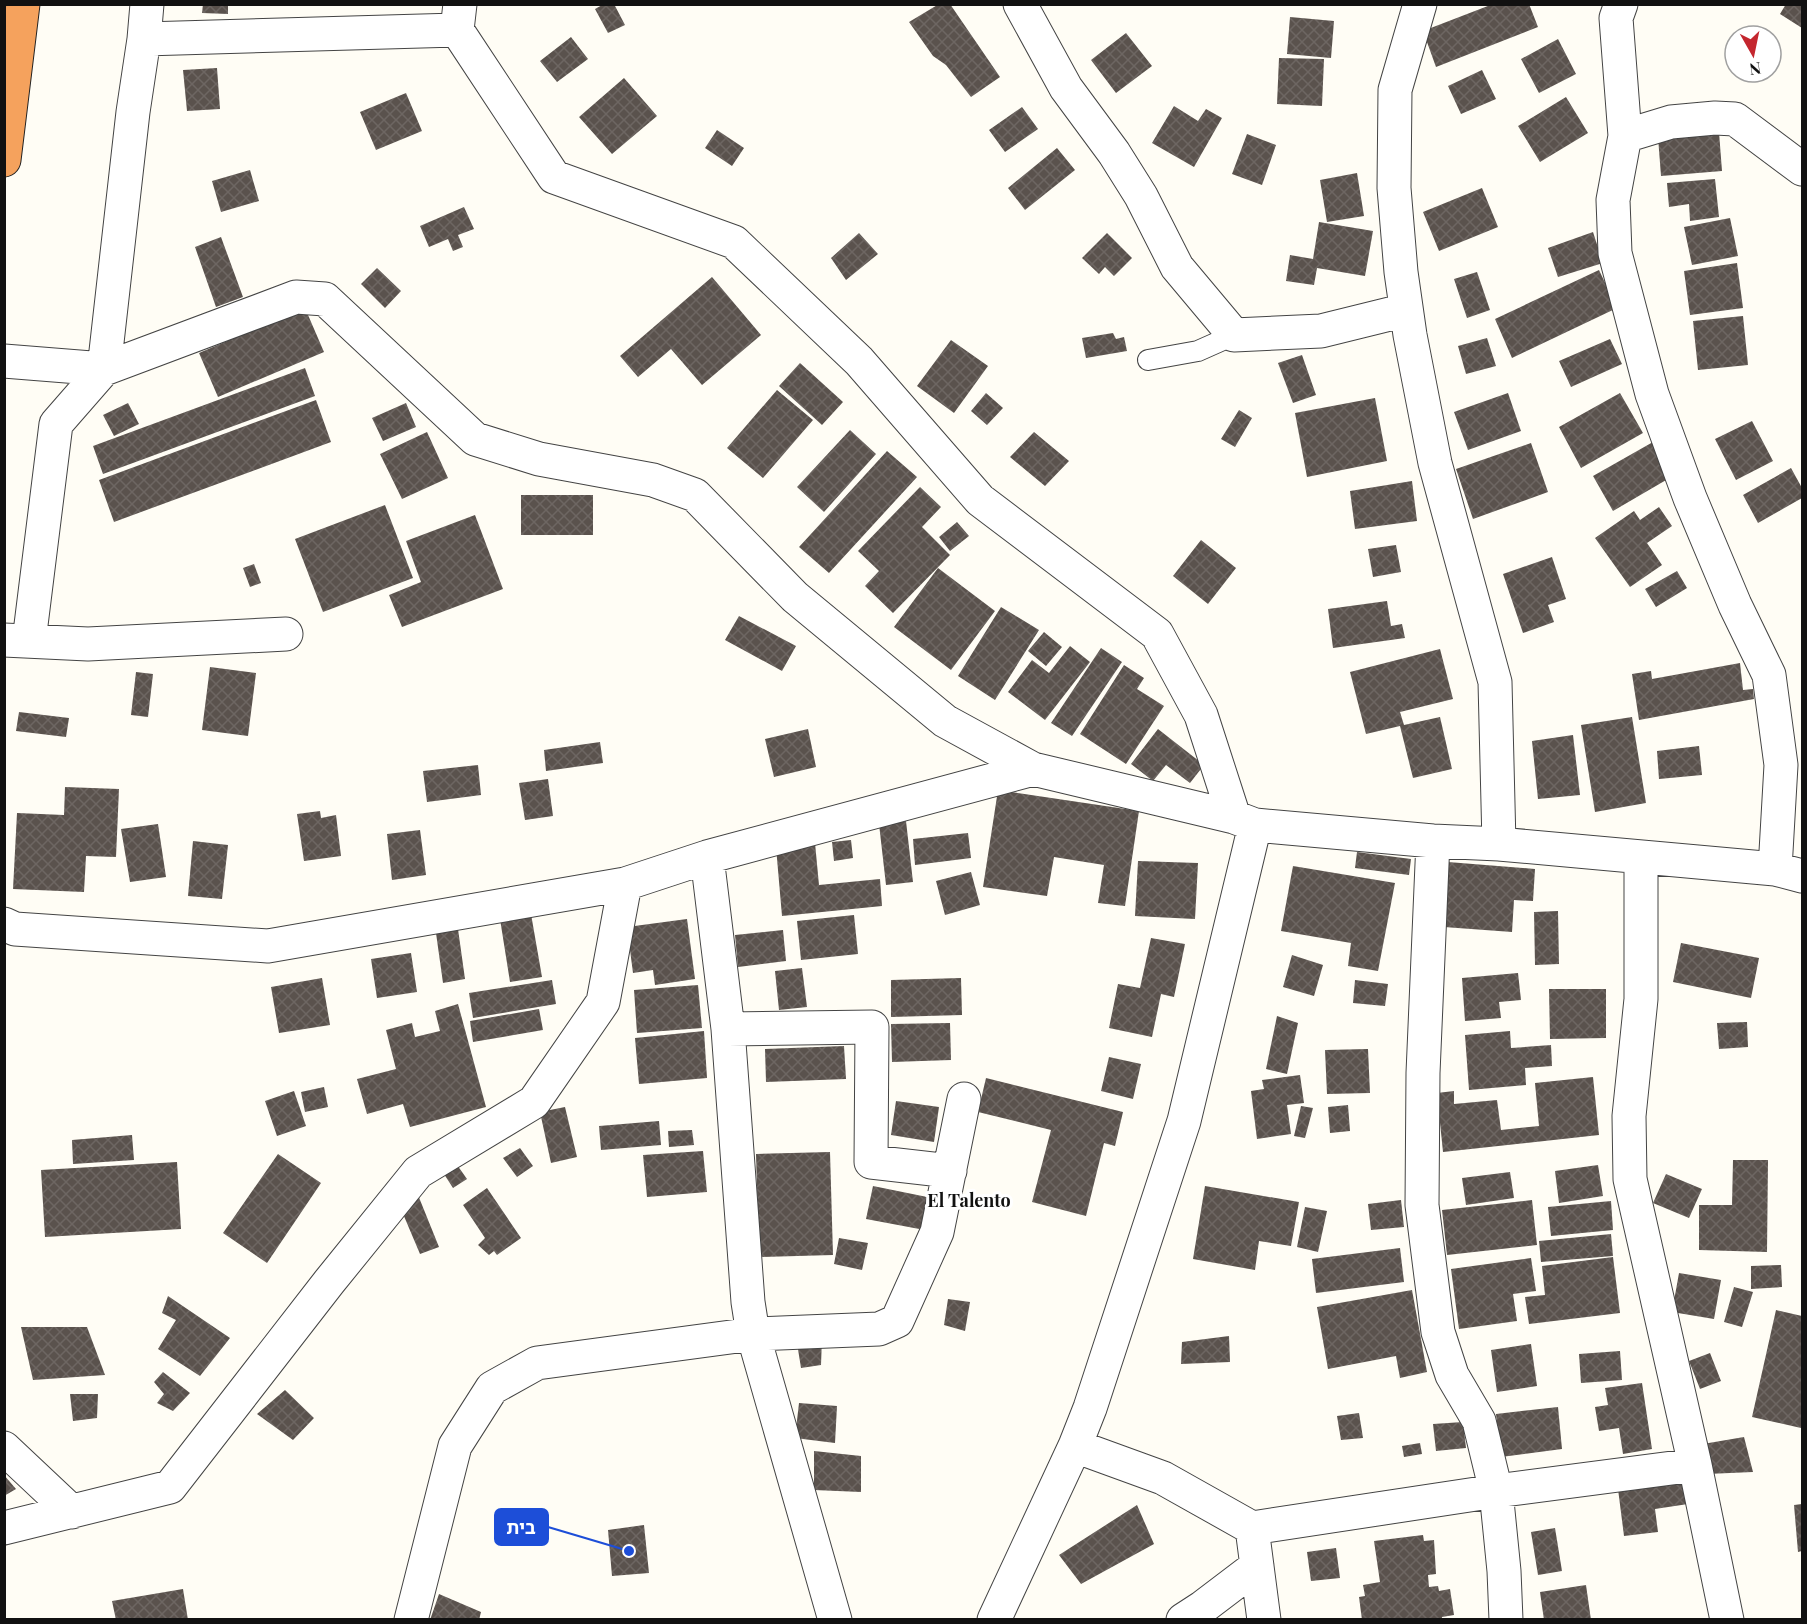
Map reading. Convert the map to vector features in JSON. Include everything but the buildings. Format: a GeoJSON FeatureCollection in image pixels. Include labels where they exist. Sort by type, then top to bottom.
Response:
{"type":"FeatureCollection","features":[{"type":"Feature","properties":{"kind":"highway"},"geometry":{"type":"LineString","coordinates":[[4,160],[11,50],[23,4]]}},
{"type":"Feature","properties":{"kind":"street"},"geometry":{"type":"LineString","coordinates":[[147,4],[104,369],[56,424],[17,641],[88,644],[286,634]]}},
{"type":"Feature","properties":{"kind":"street"},"geometry":{"type":"LineString","coordinates":[[1020,4],[1066,88],[1114,153],[1141,196],[1177,267],[1234,335],[1321,331],[1406,309]]}},
{"type":"Feature","properties":{"kind":"street"},"geometry":{"type":"LineString","coordinates":[[1420,4],[1395,90],[1394,188],[1401,272],[1435,463],[1495,682],[1498,844]]}},
{"type":"Feature","properties":{"kind":"street"},"geometry":{"type":"LineString","coordinates":[[4,361],[104,369],[296,297],[325,299],[475,439],[539,459],[653,480],[695,495],[795,597],[945,721],[1033,769],[1245,821],[1433,841],[1498,844],[1789,872],[1781,765],[1769,675],[1735,605],[1690,498],[1652,394],[1616,253],[1613,200],[1625,136],[1616,18],[1621,4]]}},
{"type":"Feature","properties":{"kind":"street"},"geometry":{"type":"LineString","coordinates":[[144,39],[459,17],[554,177],[734,242],[859,361],[980,500],[1157,634],[1202,714],[1245,821],[1184,1121],[1090,1408],[1075,1446],[994,1620]]}},
{"type":"Feature","properties":{"kind":"street"},"geometry":{"type":"LineString","coordinates":[[1625,136],[1671,122],[1715,118],[1735,119],[1803,169]]}},
{"type":"Feature","properties":{"kind":"street"},"geometry":{"type":"LineString","coordinates":[[4,924],[15,929],[268,946],[625,884],[707,856],[1033,769]]}},
{"type":"Feature","properties":{"kind":"street"},"geometry":{"type":"LineString","coordinates":[[1433,841],[1423,1073],[1422,1205],[1438,1332],[1452,1375],[1479,1421],[1496,1491],[1506,1620]]}},
{"type":"Feature","properties":{"kind":"street"},"geometry":{"type":"LineString","coordinates":[[707,856],[728,1029],[748,1302],[753,1334],[836,1620]]}},
{"type":"Feature","properties":{"kind":"street"},"geometry":{"type":"LineString","coordinates":[[1641,857],[1641,999],[1629,1116],[1630,1179],[1695,1465],[1727,1620]]}},
{"type":"Feature","properties":{"kind":"street"},"geometry":{"type":"LineString","coordinates":[[4,1528],[170,1487],[329,1282],[418,1172],[534,1102],[603,1002],[625,884]]}},
{"type":"Feature","properties":{"kind":"street"},"geometry":{"type":"LineString","coordinates":[[728,1029],[872,1028],[871,1162],[950,1171]]}},
{"type":"Feature","properties":{"kind":"street"},"geometry":{"type":"LineString","coordinates":[[411,1620],[455,1446],[492,1388],[537,1363],[753,1334],[879,1329],[897,1321],[937,1232],[964,1099]]}},
{"type":"Feature","properties":{"kind":"street"},"geometry":{"type":"LineString","coordinates":[[1075,1446],[1163,1478],[1252,1528],[1496,1491],[1695,1465]]}},
{"type":"Feature","properties":{"kind":"street"},"geometry":{"type":"LineString","coordinates":[[4,1448],[72,1512]]}},
{"type":"Feature","properties":{"kind":"street"},"geometry":{"type":"LineString","coordinates":[[1252,1528],[1263,1620]]}},
{"type":"Feature","properties":{"kind":"street"},"geometry":{"type":"LineString","coordinates":[[1183,1620],[1257,1566]]}},
{"type":"Feature","properties":{"kind":"lane"},"geometry":{"type":"LineString","coordinates":[[1148,360],[1198,351],[1234,335]]}},
{"type":"Feature","properties":{"kind":"place","name":"בית"},"geometry":{"type":"Point","coordinates":[629,1551]}},
{"type":"Feature","properties":{"kind":"district","name":"El Talento"},"geometry":{"type":"Point","coordinates":[969,1201]}}]}
